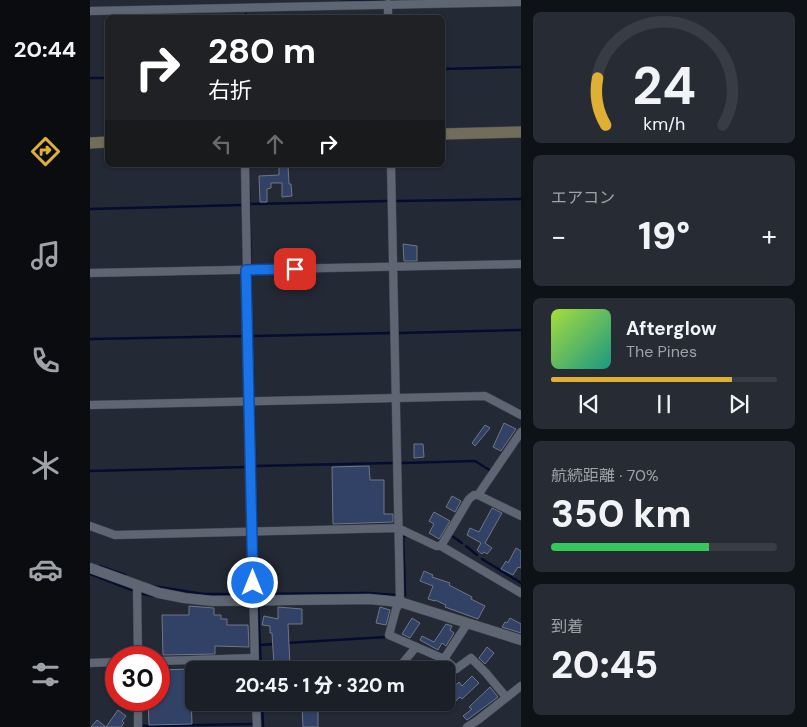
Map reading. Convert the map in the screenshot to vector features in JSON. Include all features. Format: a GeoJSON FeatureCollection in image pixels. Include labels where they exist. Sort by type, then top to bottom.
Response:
{"type":"FeatureCollection","features":[{"type":"Feature","properties":{"kind":"main road"},"geometry":{"type":"LineString","coordinates":[[445,134],[521,132]]}},
{"type":"Feature","properties":{"kind":"main road"},"geometry":{"type":"LineString","coordinates":[[90,143],[105,142]]}},
{"type":"Feature","properties":{"kind":"street"},"geometry":{"type":"LineString","coordinates":[[90,11],[521,2]]}},
{"type":"Feature","properties":{"kind":"street"},"geometry":{"type":"LineString","coordinates":[[388,4],[388,15]]}},
{"type":"Feature","properties":{"kind":"street"},"geometry":{"type":"LineString","coordinates":[[241,9],[242,15]]}},
{"type":"Feature","properties":{"kind":"street"},"geometry":{"type":"LineString","coordinates":[[245,167],[256,532],[253,600],[254,661]]}},
{"type":"Feature","properties":{"kind":"street"},"geometry":{"type":"LineString","coordinates":[[391,167],[400,602],[396,609],[389,634],[444,659],[456,669],[471,658],[506,697]]}},
{"type":"Feature","properties":{"kind":"street"},"geometry":{"type":"LineString","coordinates":[[90,273],[521,264]]}},
{"type":"Feature","properties":{"kind":"street"},"geometry":{"type":"LineString","coordinates":[[90,405],[485,396],[521,415]]}},
{"type":"Feature","properties":{"kind":"street"},"geometry":{"type":"LineString","coordinates":[[441,546],[469,499],[478,494],[521,432]]}},
{"type":"Feature","properties":{"kind":"street"},"geometry":{"type":"LineString","coordinates":[[478,494],[521,516]]}},
{"type":"Feature","properties":{"kind":"street"},"geometry":{"type":"LineString","coordinates":[[90,526],[115,535],[398,528],[436,546],[441,546],[521,593]]}},
{"type":"Feature","properties":{"kind":"street"},"geometry":{"type":"LineString","coordinates":[[90,568],[136,585],[184,598],[212,601],[369,599],[400,602],[521,640]]}},
{"type":"Feature","properties":{"kind":"street"},"geometry":{"type":"LineString","coordinates":[[136,585],[138,646]]}},
{"type":"Feature","properties":{"kind":"street"},"geometry":{"type":"LineString","coordinates":[[444,659],[467,624]]}},
{"type":"Feature","properties":{"kind":"street"},"geometry":{"type":"LineString","coordinates":[[404,661],[416,647]]}},
{"type":"Feature","properties":{"kind":"street"},"geometry":{"type":"LineString","coordinates":[[170,661],[254,658]]}},
{"type":"Feature","properties":{"kind":"street"},"geometry":{"type":"LineString","coordinates":[[90,663],[105,662]]}},
{"type":"Feature","properties":{"kind":"street"},"geometry":{"type":"LineString","coordinates":[[467,727],[521,686]]}},
{"type":"Feature","properties":{"kind":"street"},"geometry":{"type":"LineString","coordinates":[[138,711],[138,727]]}},
{"type":"Feature","properties":{"kind":"street"},"geometry":{"type":"LineString","coordinates":[[256,711],[257,727]]}},
{"type":"Feature","properties":{"kind":"building"},"geometry":{"type":"Polygon","coordinates":[[[279,167],[288,167],[292,196],[282,197],[282,183],[271,183],[271,188],[267,189],[267,202],[260,202],[259,176],[279,175],[279,167]]]}},
{"type":"Feature","properties":{"kind":"building"},"geometry":{"type":"Polygon","coordinates":[[[403,244],[417,246],[417,261],[404,261],[403,244]]]}},
{"type":"Feature","properties":{"kind":"building"},"geometry":{"type":"Polygon","coordinates":[[[504,423],[516,429],[501,451],[493,447],[504,423]]]}},
{"type":"Feature","properties":{"kind":"building"},"geometry":{"type":"Polygon","coordinates":[[[485,425],[490,428],[475,446],[472,443],[485,425]]]}},
{"type":"Feature","properties":{"kind":"building"},"geometry":{"type":"Polygon","coordinates":[[[414,444],[423,444],[424,457],[414,458],[414,444]]]}},
{"type":"Feature","properties":{"kind":"building"},"geometry":{"type":"Polygon","coordinates":[[[369,466],[370,480],[384,480],[384,514],[393,514],[393,522],[333,524],[332,467],[369,466]]]}},
{"type":"Feature","properties":{"kind":"building"},"geometry":{"type":"Polygon","coordinates":[[[452,496],[461,501],[455,512],[446,507],[452,496]]]}},
{"type":"Feature","properties":{"kind":"building"},"geometry":{"type":"Polygon","coordinates":[[[492,508],[502,513],[485,543],[492,548],[487,554],[484,552],[482,554],[477,550],[481,543],[467,535],[470,528],[479,532],[492,508]]]}},
{"type":"Feature","properties":{"kind":"building"},"geometry":{"type":"Polygon","coordinates":[[[434,512],[450,521],[439,539],[429,533],[434,524],[429,521],[434,512]]]}},
{"type":"Feature","properties":{"kind":"building"},"geometry":{"type":"Polygon","coordinates":[[[516,548],[521,551],[521,568],[518,567],[513,575],[501,569],[506,561],[508,563],[516,548]]]}},
{"type":"Feature","properties":{"kind":"building"},"geometry":{"type":"Polygon","coordinates":[[[424,571],[433,575],[432,577],[450,583],[449,585],[485,606],[478,619],[445,607],[446,605],[435,600],[428,599],[433,586],[420,581],[424,571]]]}},
{"type":"Feature","properties":{"kind":"building"},"geometry":{"type":"Polygon","coordinates":[[[189,606],[214,608],[214,615],[221,615],[221,619],[227,619],[227,625],[248,625],[249,647],[215,646],[215,654],[170,655],[170,646],[163,646],[162,615],[189,615],[189,606]]]}},
{"type":"Feature","properties":{"kind":"building"},"geometry":{"type":"Polygon","coordinates":[[[278,607],[302,609],[302,624],[288,624],[290,661],[274,661],[270,626],[262,625],[264,616],[278,619],[278,607]]]}},
{"type":"Feature","properties":{"kind":"building"},"geometry":{"type":"Polygon","coordinates":[[[380,607],[390,610],[386,625],[376,623],[380,607]]]}},
{"type":"Feature","properties":{"kind":"building"},"geometry":{"type":"Polygon","coordinates":[[[412,618],[420,623],[410,638],[402,634],[412,618]]]}},
{"type":"Feature","properties":{"kind":"building"},"geometry":{"type":"Polygon","coordinates":[[[510,618],[521,624],[521,633],[502,627],[510,618]]]}},
{"type":"Feature","properties":{"kind":"building"},"geometry":{"type":"Polygon","coordinates":[[[446,624],[452,626],[450,630],[454,633],[446,646],[442,643],[438,650],[420,640],[422,636],[434,642],[446,624]]]}},
{"type":"Feature","properties":{"kind":"building"},"geometry":{"type":"Polygon","coordinates":[[[487,647],[494,653],[485,664],[479,658],[487,647]]]}},
{"type":"Feature","properties":{"kind":"building"},"geometry":{"type":"Polygon","coordinates":[[[185,669],[185,711],[192,711],[192,724],[149,725],[148,711],[170,711],[170,670],[185,669]]]}},
{"type":"Feature","properties":{"kind":"building"},"geometry":{"type":"Polygon","coordinates":[[[472,676],[479,683],[462,699],[460,697],[455,702],[455,686],[459,682],[462,686],[472,676]]]}},
{"type":"Feature","properties":{"kind":"building"},"geometry":{"type":"Polygon","coordinates":[[[490,687],[498,697],[467,720],[463,716],[472,709],[469,707],[490,687]]]}},
{"type":"Feature","properties":{"kind":"building"},"geometry":{"type":"Polygon","coordinates":[[[117,711],[126,716],[122,721],[124,723],[121,727],[106,727],[117,711]]]}},
{"type":"Feature","properties":{"kind":"building"},"geometry":{"type":"Polygon","coordinates":[[[302,711],[318,711],[318,727],[303,727],[302,711]]]}},
{"type":"Feature","properties":{"kind":"building"},"geometry":{"type":"Polygon","coordinates":[[[97,720],[106,727],[91,727],[97,720]]]}},
{"type":"Feature","properties":{"kind":"waterway"},"geometry":{"type":"LineString","coordinates":[[340,2],[433,0]]}},
{"type":"Feature","properties":{"kind":"waterway"},"geometry":{"type":"LineString","coordinates":[[445,69],[521,67]]}},
{"type":"Feature","properties":{"kind":"waterway"},"geometry":{"type":"LineString","coordinates":[[90,78],[105,78]]}},
{"type":"Feature","properties":{"kind":"waterway"},"geometry":{"type":"LineString","coordinates":[[249,189],[258,594],[368,593],[395,595]]}},
{"type":"Feature","properties":{"kind":"waterway"},"geometry":{"type":"LineString","coordinates":[[397,201],[521,199]]}},
{"type":"Feature","properties":{"kind":"waterway"},"geometry":{"type":"LineString","coordinates":[[249,204],[388,201]]}},
{"type":"Feature","properties":{"kind":"waterway"},"geometry":{"type":"LineString","coordinates":[[90,209],[242,205]]}},
{"type":"Feature","properties":{"kind":"waterway"},"geometry":{"type":"LineString","coordinates":[[399,333],[521,330]]}},
{"type":"Feature","properties":{"kind":"waterway"},"geometry":{"type":"LineString","coordinates":[[252,336],[391,333]]}},
{"type":"Feature","properties":{"kind":"waterway"},"geometry":{"type":"LineString","coordinates":[[90,339],[245,336]]}},
{"type":"Feature","properties":{"kind":"waterway"},"geometry":{"type":"LineString","coordinates":[[402,463],[475,461],[491,471]]}},
{"type":"Feature","properties":{"kind":"waterway"},"geometry":{"type":"LineString","coordinates":[[255,466],[393,463]]}},
{"type":"Feature","properties":{"kind":"waterway"},"geometry":{"type":"LineString","coordinates":[[90,471],[247,467]]}},
{"type":"Feature","properties":{"kind":"waterway"},"geometry":{"type":"LineString","coordinates":[[405,595],[403,537],[408,535]]}},
{"type":"Feature","properties":{"kind":"waterway"},"geometry":{"type":"LineString","coordinates":[[452,536],[462,543]]}},
{"type":"Feature","properties":{"kind":"waterway"},"geometry":{"type":"LineString","coordinates":[[466,546],[477,555]]}},
{"type":"Feature","properties":{"kind":"waterway"},"geometry":{"type":"LineString","coordinates":[[482,559],[521,583]]}},
{"type":"Feature","properties":{"kind":"waterway"},"geometry":{"type":"LineString","coordinates":[[100,566],[125,575]]}},
{"type":"Feature","properties":{"kind":"waterway"},"geometry":{"type":"LineString","coordinates":[[90,574],[132,590]]}},
{"type":"Feature","properties":{"kind":"waterway"},"geometry":{"type":"LineString","coordinates":[[153,586],[203,594],[249,594]]}},
{"type":"Feature","properties":{"kind":"waterway"},"geometry":{"type":"LineString","coordinates":[[140,593],[153,596]]}},
{"type":"Feature","properties":{"kind":"waterway"},"geometry":{"type":"LineString","coordinates":[[258,604],[261,661]]}},
{"type":"Feature","properties":{"kind":"waterway"},"geometry":{"type":"LineString","coordinates":[[286,643],[386,637]]}},
{"type":"Feature","properties":{"kind":"waterway"},"geometry":{"type":"LineString","coordinates":[[260,645],[275,644]]}},
{"type":"Feature","properties":{"kind":"waterway"},"geometry":{"type":"LineString","coordinates":[[262,711],[263,727]]}},
{"type":"Feature","properties":{"kind":"waterway"},"geometry":{"type":"LineString","coordinates":[[142,726],[252,724]]}},
{"type":"Feature","properties":{"kind":"route"},"geometry":{"type":"LineString","coordinates":[[253,583],[246,270],[295,269]]}}]}
